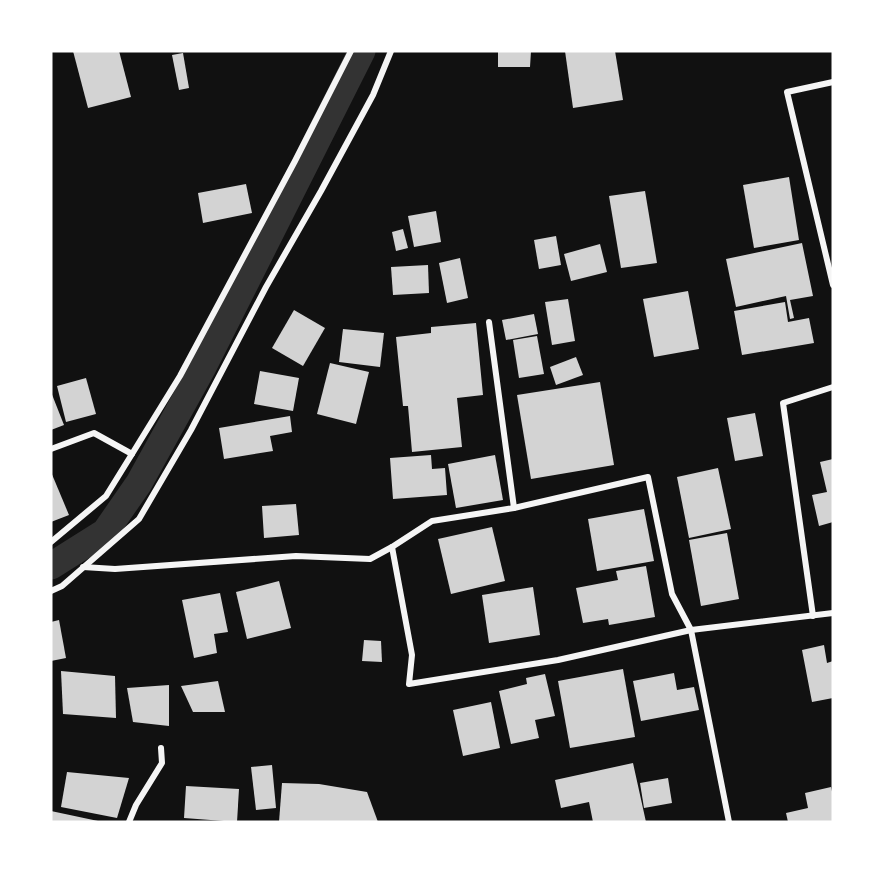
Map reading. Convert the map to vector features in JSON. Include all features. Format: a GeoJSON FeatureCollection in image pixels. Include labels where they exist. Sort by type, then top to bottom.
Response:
{"type":"FeatureCollection","features":[{"type":"Feature","properties":{"kind":"street"},"geometry":{"type":"LineString","coordinates":[[51,542],[106,496],[132,454],[185,365],[295,161],[351,51]]}},
{"type":"Feature","properties":{"kind":"street"},"geometry":{"type":"LineString","coordinates":[[51,591],[62,586],[139,519],[191,430],[266,286],[327,182],[373,95],[391,51]]}},
{"type":"Feature","properties":{"kind":"street"},"geometry":{"type":"LineString","coordinates":[[833,82],[787,92],[833,285]]}},
{"type":"Feature","properties":{"kind":"street"},"geometry":{"type":"LineString","coordinates":[[489,322],[514,508]]}},
{"type":"Feature","properties":{"kind":"street"},"geometry":{"type":"LineString","coordinates":[[813,616],[783,403],[833,387]]}},
{"type":"Feature","properties":{"kind":"street"},"geometry":{"type":"LineString","coordinates":[[51,449],[94,434],[132,454]]}},
{"type":"Feature","properties":{"kind":"street"},"geometry":{"type":"LineString","coordinates":[[83,567],[115,569],[296,556],[370,559],[432,521],[514,508],[648,477],[672,594],[691,630],[729,822]]}},
{"type":"Feature","properties":{"kind":"street"},"geometry":{"type":"LineString","coordinates":[[392,547],[412,655],[409,684],[558,660],[691,630],[833,614]]}},
{"type":"Feature","properties":{"kind":"street"},"geometry":{"type":"LineString","coordinates":[[129,822],[136,805],[162,763],[161,748]]}},
{"type":"Feature","properties":{"kind":"building"},"geometry":{"type":"Polygon","coordinates":[[[73,51],[119,51],[131,97],[88,108],[73,51]]]}},
{"type":"Feature","properties":{"kind":"building"},"geometry":{"type":"Polygon","coordinates":[[[498,51],[531,51],[530,67],[498,67],[498,51]]]}},
{"type":"Feature","properties":{"kind":"building"},"geometry":{"type":"Polygon","coordinates":[[[565,51],[615,51],[623,100],[573,108],[565,51]]]}},
{"type":"Feature","properties":{"kind":"building"},"geometry":{"type":"Polygon","coordinates":[[[183,53],[189,88],[179,90],[172,55],[183,53]]]}},
{"type":"Feature","properties":{"kind":"building"},"geometry":{"type":"Polygon","coordinates":[[[789,177],[799,240],[754,248],[743,185],[789,177]]]}},
{"type":"Feature","properties":{"kind":"building"},"geometry":{"type":"Polygon","coordinates":[[[246,184],[252,213],[203,223],[198,193],[246,184]]]}},
{"type":"Feature","properties":{"kind":"building"},"geometry":{"type":"Polygon","coordinates":[[[645,191],[657,263],[621,268],[609,196],[645,191]]]}},
{"type":"Feature","properties":{"kind":"building"},"geometry":{"type":"Polygon","coordinates":[[[436,211],[441,242],[414,247],[408,216],[436,211]]]}},
{"type":"Feature","properties":{"kind":"building"},"geometry":{"type":"Polygon","coordinates":[[[403,229],[408,248],[396,251],[392,232],[403,229]]]}},
{"type":"Feature","properties":{"kind":"building"},"geometry":{"type":"Polygon","coordinates":[[[556,236],[561,265],[539,269],[534,240],[556,236]]]}},
{"type":"Feature","properties":{"kind":"building"},"geometry":{"type":"Polygon","coordinates":[[[802,243],[813,296],[790,300],[794,318],[790,319],[786,296],[736,307],[726,259],[802,243]]]}},
{"type":"Feature","properties":{"kind":"building"},"geometry":{"type":"Polygon","coordinates":[[[600,244],[607,272],[571,281],[564,254],[600,244]]]}},
{"type":"Feature","properties":{"kind":"building"},"geometry":{"type":"Polygon","coordinates":[[[460,258],[468,298],[447,303],[439,263],[460,258]]]}},
{"type":"Feature","properties":{"kind":"building"},"geometry":{"type":"Polygon","coordinates":[[[428,265],[429,293],[393,295],[391,267],[428,265]]]}},
{"type":"Feature","properties":{"kind":"building"},"geometry":{"type":"Polygon","coordinates":[[[688,291],[699,349],[654,357],[643,299],[688,291]]]}},
{"type":"Feature","properties":{"kind":"building"},"geometry":{"type":"Polygon","coordinates":[[[568,299],[575,341],[552,345],[545,302],[568,299]]]}},
{"type":"Feature","properties":{"kind":"building"},"geometry":{"type":"Polygon","coordinates":[[[785,302],[788,322],[809,318],[814,343],[742,355],[734,311],[785,302]]]}},
{"type":"Feature","properties":{"kind":"building"},"geometry":{"type":"Polygon","coordinates":[[[294,310],[325,328],[303,366],[272,348],[294,310]]]}},
{"type":"Feature","properties":{"kind":"building"},"geometry":{"type":"Polygon","coordinates":[[[534,314],[538,334],[506,340],[502,320],[534,314]]]}},
{"type":"Feature","properties":{"kind":"building"},"geometry":{"type":"Polygon","coordinates":[[[476,323],[483,395],[457,398],[462,447],[412,452],[408,406],[403,406],[396,337],[431,333],[431,327],[476,323]]]}},
{"type":"Feature","properties":{"kind":"building"},"geometry":{"type":"Polygon","coordinates":[[[343,329],[384,333],[380,367],[339,362],[343,329]]]}},
{"type":"Feature","properties":{"kind":"building"},"geometry":{"type":"Polygon","coordinates":[[[537,336],[544,374],[519,378],[513,340],[537,336]]]}},
{"type":"Feature","properties":{"kind":"building"},"geometry":{"type":"Polygon","coordinates":[[[576,357],[583,375],[556,385],[550,367],[576,357]]]}},
{"type":"Feature","properties":{"kind":"building"},"geometry":{"type":"Polygon","coordinates":[[[330,363],[369,372],[356,424],[317,414],[330,363]]]}},
{"type":"Feature","properties":{"kind":"building"},"geometry":{"type":"Polygon","coordinates":[[[260,371],[299,378],[293,411],[254,404],[260,371]]]}},
{"type":"Feature","properties":{"kind":"building"},"geometry":{"type":"Polygon","coordinates":[[[86,378],[96,414],[66,422],[57,386],[86,378]]]}},
{"type":"Feature","properties":{"kind":"building"},"geometry":{"type":"Polygon","coordinates":[[[600,382],[614,465],[531,479],[517,395],[600,382]]]}},
{"type":"Feature","properties":{"kind":"building"},"geometry":{"type":"Polygon","coordinates":[[[51,392],[64,425],[51,430],[51,392]]]}},
{"type":"Feature","properties":{"kind":"building"},"geometry":{"type":"Polygon","coordinates":[[[755,413],[763,456],[735,461],[727,418],[755,413]]]}},
{"type":"Feature","properties":{"kind":"building"},"geometry":{"type":"Polygon","coordinates":[[[290,416],[292,432],[270,436],[273,451],[224,459],[219,428],[290,416]]]}},
{"type":"Feature","properties":{"kind":"building"},"geometry":{"type":"Polygon","coordinates":[[[431,455],[432,469],[445,468],[447,495],[393,499],[390,458],[431,455]]]}},
{"type":"Feature","properties":{"kind":"building"},"geometry":{"type":"Polygon","coordinates":[[[495,455],[503,500],[456,508],[448,464],[495,455]]]}},
{"type":"Feature","properties":{"kind":"building"},"geometry":{"type":"Polygon","coordinates":[[[833,459],[833,522],[819,526],[812,495],[827,492],[820,462],[833,459]]]}},
{"type":"Feature","properties":{"kind":"building"},"geometry":{"type":"Polygon","coordinates":[[[718,468],[731,529],[689,538],[677,477],[718,468]]]}},
{"type":"Feature","properties":{"kind":"building"},"geometry":{"type":"Polygon","coordinates":[[[51,472],[69,515],[51,522],[51,472]]]}},
{"type":"Feature","properties":{"kind":"building"},"geometry":{"type":"Polygon","coordinates":[[[296,504],[299,535],[264,538],[262,506],[296,504]]]}},
{"type":"Feature","properties":{"kind":"building"},"geometry":{"type":"Polygon","coordinates":[[[644,509],[654,561],[597,571],[588,519],[644,509]]]}},
{"type":"Feature","properties":{"kind":"building"},"geometry":{"type":"Polygon","coordinates":[[[492,527],[505,581],[451,594],[438,539],[492,527]]]}},
{"type":"Feature","properties":{"kind":"building"},"geometry":{"type":"Polygon","coordinates":[[[727,533],[739,599],[701,606],[689,540],[727,533]]]}},
{"type":"Feature","properties":{"kind":"building"},"geometry":{"type":"Polygon","coordinates":[[[646,566],[655,617],[609,625],[608,619],[583,623],[576,588],[618,580],[616,571],[646,566]]]}},
{"type":"Feature","properties":{"kind":"building"},"geometry":{"type":"Polygon","coordinates":[[[279,581],[291,628],[247,639],[236,592],[279,581]]]}},
{"type":"Feature","properties":{"kind":"building"},"geometry":{"type":"Polygon","coordinates":[[[533,587],[540,635],[489,643],[482,595],[533,587]]]}},
{"type":"Feature","properties":{"kind":"building"},"geometry":{"type":"Polygon","coordinates":[[[220,593],[228,632],[214,634],[217,653],[194,658],[182,600],[220,593]]]}},
{"type":"Feature","properties":{"kind":"building"},"geometry":{"type":"Polygon","coordinates":[[[59,620],[66,658],[51,661],[51,622],[59,620]]]}},
{"type":"Feature","properties":{"kind":"building"},"geometry":{"type":"Polygon","coordinates":[[[364,640],[381,641],[382,662],[362,661],[364,640]]]}},
{"type":"Feature","properties":{"kind":"building"},"geometry":{"type":"Polygon","coordinates":[[[824,645],[827,663],[833,661],[833,698],[812,702],[802,650],[824,645]]]}},
{"type":"Feature","properties":{"kind":"building"},"geometry":{"type":"Polygon","coordinates":[[[623,669],[635,737],[570,748],[558,681],[623,669]]]}},
{"type":"Feature","properties":{"kind":"building"},"geometry":{"type":"Polygon","coordinates":[[[61,671],[115,676],[116,718],[63,714],[61,671]]]}},
{"type":"Feature","properties":{"kind":"building"},"geometry":{"type":"Polygon","coordinates":[[[674,673],[677,690],[694,687],[699,710],[641,721],[633,681],[674,673]]]}},
{"type":"Feature","properties":{"kind":"building"},"geometry":{"type":"Polygon","coordinates":[[[545,674],[555,716],[535,720],[539,738],[511,744],[499,691],[527,684],[526,678],[545,674]]]}},
{"type":"Feature","properties":{"kind":"building"},"geometry":{"type":"Polygon","coordinates":[[[218,681],[225,712],[193,712],[181,686],[218,681]]]}},
{"type":"Feature","properties":{"kind":"building"},"geometry":{"type":"Polygon","coordinates":[[[169,685],[169,726],[133,722],[127,688],[169,685]]]}},
{"type":"Feature","properties":{"kind":"building"},"geometry":{"type":"Polygon","coordinates":[[[491,702],[500,748],[463,756],[453,710],[491,702]]]}},
{"type":"Feature","properties":{"kind":"building"},"geometry":{"type":"Polygon","coordinates":[[[633,763],[646,822],[593,822],[589,802],[561,808],[555,780],[633,763]]]}},
{"type":"Feature","properties":{"kind":"building"},"geometry":{"type":"Polygon","coordinates":[[[272,765],[276,808],[256,810],[251,767],[272,765]]]}},
{"type":"Feature","properties":{"kind":"building"},"geometry":{"type":"Polygon","coordinates":[[[67,772],[129,778],[117,818],[61,807],[67,772]]]}},
{"type":"Feature","properties":{"kind":"building"},"geometry":{"type":"Polygon","coordinates":[[[668,778],[672,803],[644,808],[640,783],[668,778]]]}},
{"type":"Feature","properties":{"kind":"building"},"geometry":{"type":"Polygon","coordinates":[[[282,783],[319,784],[367,792],[378,822],[279,822],[282,783]]]}},
{"type":"Feature","properties":{"kind":"building"},"geometry":{"type":"Polygon","coordinates":[[[186,786],[239,789],[237,822],[184,818],[186,786]]]}},
{"type":"Feature","properties":{"kind":"building"},"geometry":{"type":"Polygon","coordinates":[[[831,787],[833,822],[788,822],[786,813],[808,808],[805,793],[831,787]]]}},
{"type":"Feature","properties":{"kind":"building"},"geometry":{"type":"Polygon","coordinates":[[[51,811],[98,821],[98,822],[51,822],[51,811]]]}},
{"type":"Feature","properties":{"kind":"waterway"},"geometry":{"type":"LineString","coordinates":[[51,566],[105,532],[139,483],[203,367],[362,51]]}}]}
